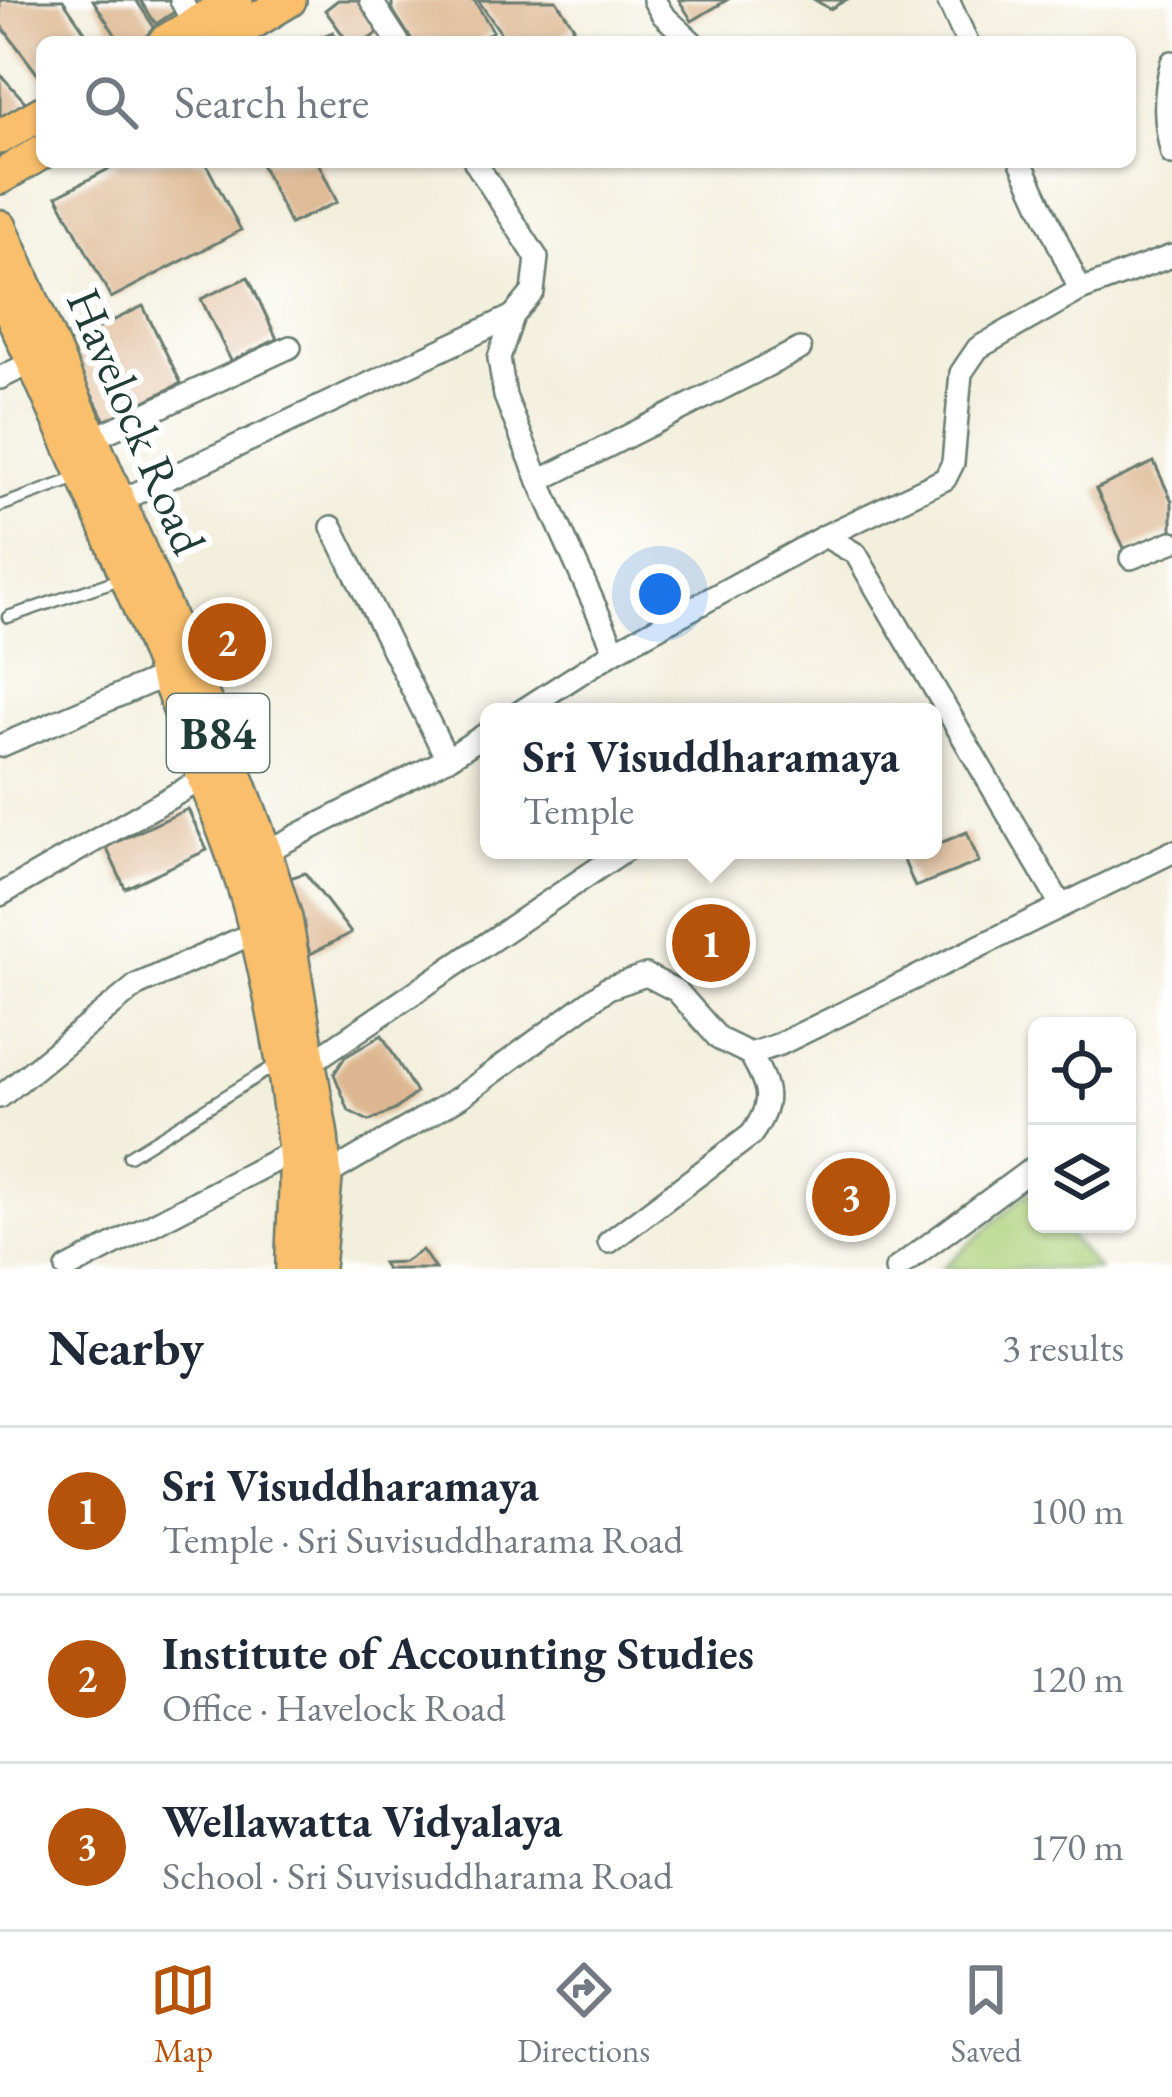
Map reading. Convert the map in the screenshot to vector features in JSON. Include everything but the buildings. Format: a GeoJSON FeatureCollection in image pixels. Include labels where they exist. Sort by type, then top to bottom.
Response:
{"type":"FeatureCollection","features":[{"type":"Feature","properties":{"kind":"main road"},"geometry":{"type":"LineString","coordinates":[[190,27],[236,0]]}},
{"type":"Feature","properties":{"kind":"main road"},"geometry":{"type":"LineString","coordinates":[[190,27],[289,0]]}},
{"type":"Feature","properties":{"kind":"main road"},"geometry":{"type":"LineString","coordinates":[[0,137],[36,116]]}},
{"type":"Feature","properties":{"kind":"main road"},"geometry":{"type":"LineString","coordinates":[[0,177],[36,156]]}},
{"type":"Feature","properties":{"kind":"main road","name":"Havelock Road"},"geometry":{"type":"LineString","coordinates":[[0,227],[44,356],[94,461],[120,501],[271,925],[308,1143],[317,1269]]}},
{"type":"Feature","properties":{"kind":"main road","name":"Havelock Road"},"geometry":{"type":"LineString","coordinates":[[0,287],[44,356]]}},
{"type":"Feature","properties":{"kind":"main road","name":"Havelock Road"},"geometry":{"type":"LineString","coordinates":[[94,461],[127,577],[178,671]]}},
{"type":"Feature","properties":{"kind":"main road","name":"Havelock Road"},"geometry":{"type":"LineString","coordinates":[[293,1269],[311,1182]]}},
{"type":"Feature","properties":{"kind":"street"},"geometry":{"type":"LineString","coordinates":[[371,0],[394,36]]}},
{"type":"Feature","properties":{"kind":"street"},"geometry":{"type":"LineString","coordinates":[[654,0],[686,36]]}},
{"type":"Feature","properties":{"kind":"street"},"geometry":{"type":"LineString","coordinates":[[948,0],[964,36]]}},
{"type":"Feature","properties":{"kind":"street"},"geometry":{"type":"LineString","coordinates":[[1172,62],[1164,89],[1172,154]]}},
{"type":"Feature","properties":{"kind":"street"},"geometry":{"type":"LineString","coordinates":[[479,168],[537,259],[533,292],[513,316],[499,358],[505,397],[615,651]]}},
{"type":"Feature","properties":{"kind":"street"},"geometry":{"type":"LineString","coordinates":[[1025,168],[1079,290]]}},
{"type":"Feature","properties":{"kind":"street"},"geometry":{"type":"LineString","coordinates":[[534,703],[615,651],[825,536],[945,479],[953,464],[961,373],[978,348],[1079,290],[1172,256]]}},
{"type":"Feature","properties":{"kind":"street"},"geometry":{"type":"LineString","coordinates":[[120,501],[513,316]]}},
{"type":"Feature","properties":{"kind":"street"},"geometry":{"type":"LineString","coordinates":[[94,461],[290,347]]}},
{"type":"Feature","properties":{"kind":"street"},"geometry":{"type":"LineString","coordinates":[[539,481],[800,349]]}},
{"type":"Feature","properties":{"kind":"street"},"geometry":{"type":"LineString","coordinates":[[0,378],[44,356]]}},
{"type":"Feature","properties":{"kind":"street"},"geometry":{"type":"LineString","coordinates":[[332,527],[447,759]]}},
{"type":"Feature","properties":{"kind":"street"},"geometry":{"type":"LineString","coordinates":[[825,536],[856,554],[1061,905]]}},
{"type":"Feature","properties":{"kind":"street"},"geometry":{"type":"LineString","coordinates":[[1131,558],[1172,542]]}},
{"type":"Feature","properties":{"kind":"street"},"geometry":{"type":"LineString","coordinates":[[0,746],[178,671]]}},
{"type":"Feature","properties":{"kind":"street"},"geometry":{"type":"LineString","coordinates":[[250,857],[447,759],[480,738]]}},
{"type":"Feature","properties":{"kind":"street"},"geometry":{"type":"LineString","coordinates":[[0,895],[218,771]]}},
{"type":"Feature","properties":{"kind":"street"},"geometry":{"type":"LineString","coordinates":[[750,1054],[780,1044],[1172,852]]}},
{"type":"Feature","properties":{"kind":"street"},"geometry":{"type":"LineString","coordinates":[[295,1062],[612,859]]}},
{"type":"Feature","properties":{"kind":"street"},"geometry":{"type":"LineString","coordinates":[[0,1097],[137,985],[271,925]]}},
{"type":"Feature","properties":{"kind":"street"},"geometry":{"type":"LineString","coordinates":[[311,1182],[460,1097],[608,988],[646,975],[677,992],[719,1039],[750,1054],[768,1086],[764,1117],[751,1135],[609,1242]]}},
{"type":"Feature","properties":{"kind":"street"},"geometry":{"type":"LineString","coordinates":[[68,1269],[308,1143]]}},
{"type":"Feature","properties":{"kind":"street"},"geometry":{"type":"LineString","coordinates":[[896,1269],[1028,1172]]}},
{"type":"Feature","properties":{"kind":"lane"},"geometry":{"type":"LineString","coordinates":[[0,506],[94,461]]}},
{"type":"Feature","properties":{"kind":"lane"},"geometry":{"type":"LineString","coordinates":[[8,617],[127,577]]}},
{"type":"Feature","properties":{"kind":"lane"},"geometry":{"type":"LineString","coordinates":[[129,1156],[295,1062]]}},
{"type":"Feature","properties":{"kind":"green space"},"geometry":{"type":"Polygon","coordinates":[[[1028,1193],[1028,1233],[1066,1233],[1098,1269],[941,1269],[1028,1193]]]}},
{"type":"Feature","properties":{"kind":"place","name":"Institute of Accounting Studies"},"geometry":{"type":"Point","coordinates":[227,642]}},
{"type":"Feature","properties":{"kind":"place","name":"Sri Visuddharamaya"},"geometry":{"type":"Point","coordinates":[711,943]}},
{"type":"Feature","properties":{"kind":"place","name":"Wellawatta Vidyalaya"},"geometry":{"type":"Point","coordinates":[851,1197]}}]}
